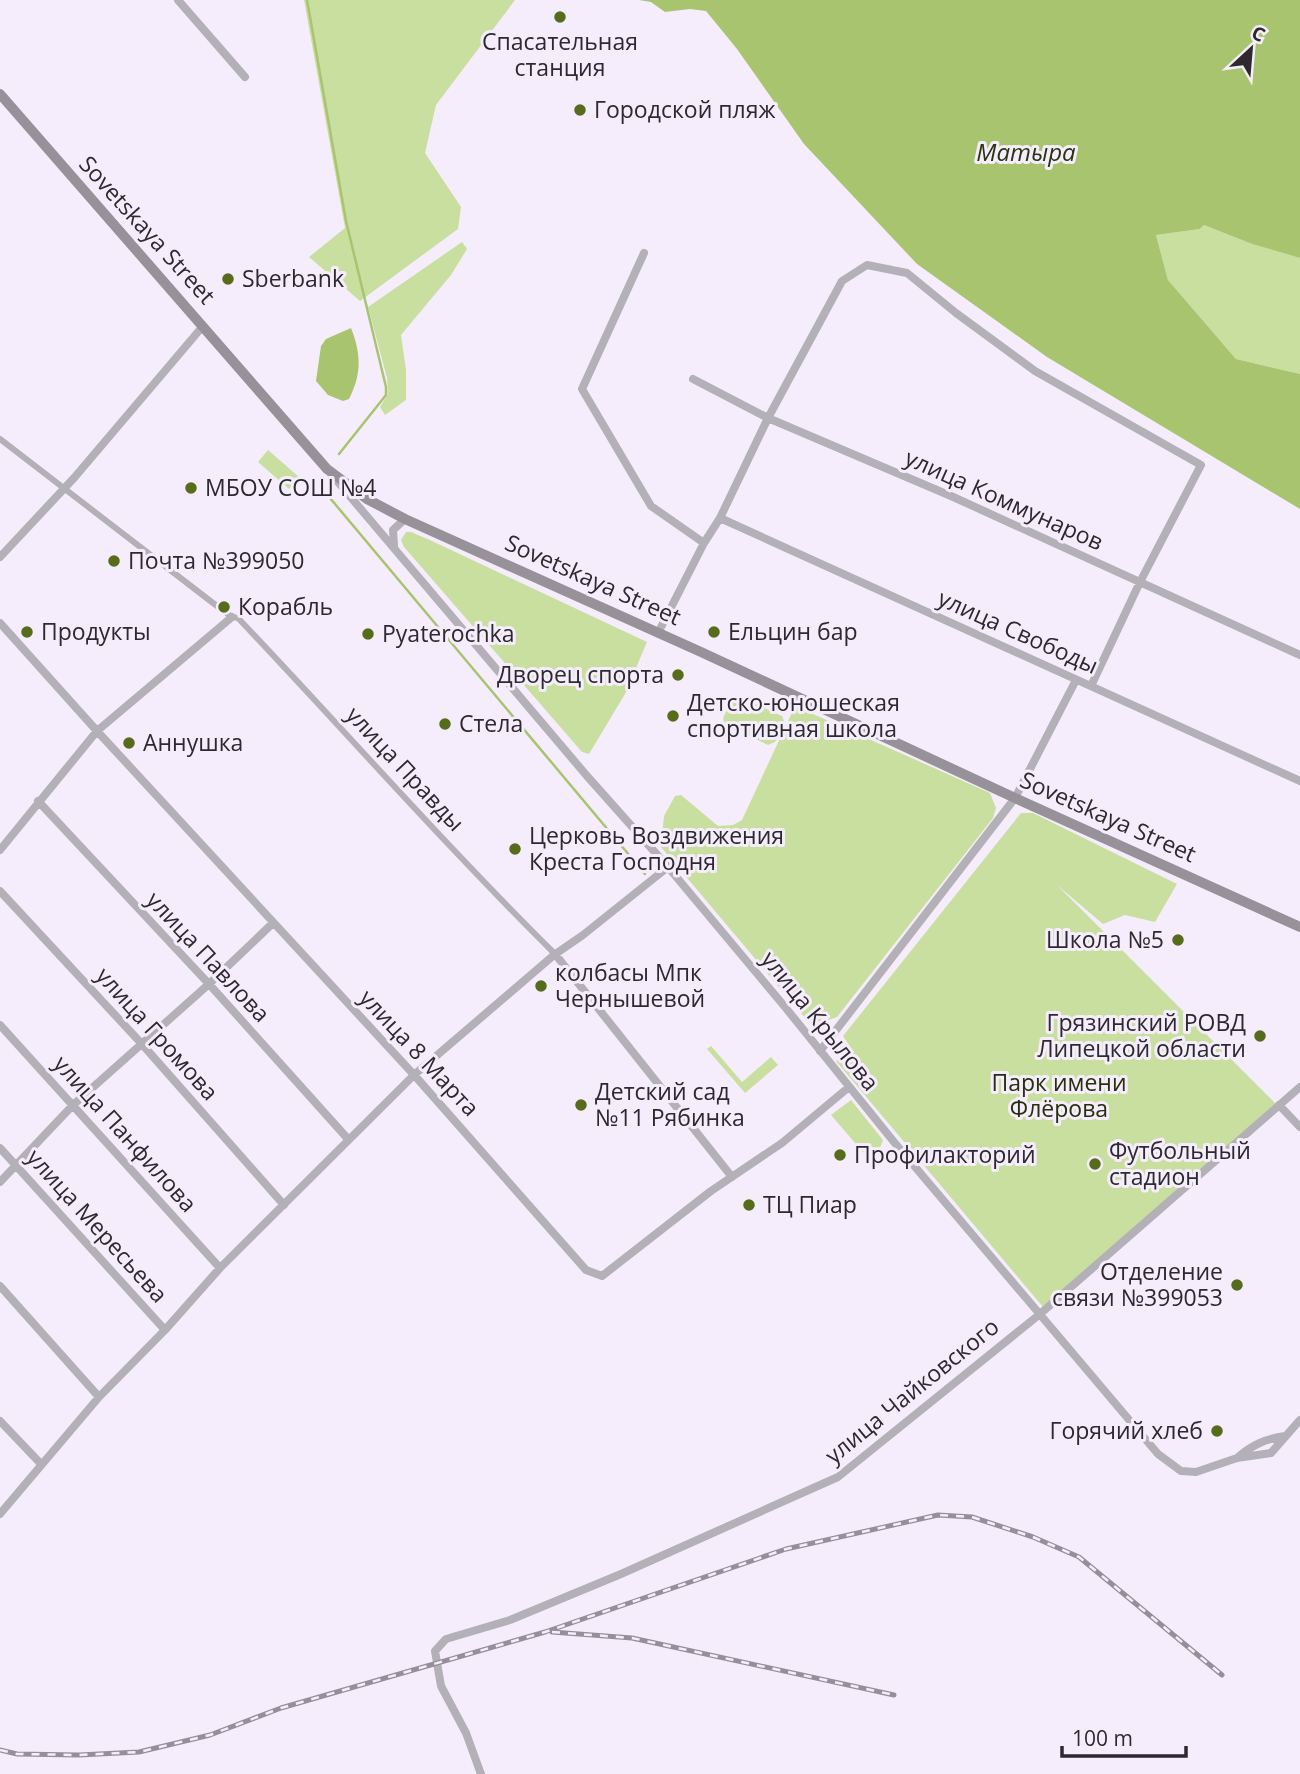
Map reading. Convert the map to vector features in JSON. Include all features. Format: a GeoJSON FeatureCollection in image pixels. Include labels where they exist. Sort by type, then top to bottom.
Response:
{"type":"FeatureCollection","features":[{"type":"Feature","properties":{"kind":"main road","name":"Sovetskaya Street"},"geometry":{"type":"LineString","coordinates":[[0,94],[333,476],[367,499],[405,519],[658,632],[1300,927]]}},
{"type":"Feature","properties":{"kind":"street"},"geometry":{"type":"LineString","coordinates":[[178,0],[245,78]]}},
{"type":"Feature","properties":{"kind":"street"},"geometry":{"type":"LineString","coordinates":[[644,253],[582,389],[651,506],[704,543]]}},
{"type":"Feature","properties":{"kind":"street"},"geometry":{"type":"LineString","coordinates":[[658,632],[842,281],[867,265],[908,273],[956,313],[1035,371],[1202,465],[1140,582],[1091,686]]}},
{"type":"Feature","properties":{"kind":"street"},"geometry":{"type":"LineString","coordinates":[[0,557],[64,488],[203,326]]}},
{"type":"Feature","properties":{"kind":"street","name":"улица Коммунаров"},"geometry":{"type":"LineString","coordinates":[[693,379],[768,418],[951,496],[1300,655]]}},
{"type":"Feature","properties":{"kind":"street","name":"улица Правды"},"geometry":{"type":"LineString","coordinates":[[0,439],[232,617],[238,618],[470,868],[555,954],[732,1177]]}},
{"type":"Feature","properties":{"kind":"street","name":"улица Крылова"},"geometry":{"type":"LineString","coordinates":[[333,476],[587,776],[668,867],[1158,1454],[1181,1471],[1196,1472],[1237,1458]]}},
{"type":"Feature","properties":{"kind":"street","name":"улица Свободы"},"geometry":{"type":"LineString","coordinates":[[720,518],[1300,781]]}},
{"type":"Feature","properties":{"kind":"street"},"geometry":{"type":"LineString","coordinates":[[395,548],[393,530],[405,519]]}},
{"type":"Feature","properties":{"kind":"street"},"geometry":{"type":"LineString","coordinates":[[0,850],[97,731],[232,617]]}},
{"type":"Feature","properties":{"kind":"street","name":"улица 8 Марта"},"geometry":{"type":"LineString","coordinates":[[0,623],[414,1075],[586,1270],[602,1276],[732,1177],[782,1143],[849,1087]]}},
{"type":"Feature","properties":{"kind":"street"},"geometry":{"type":"LineString","coordinates":[[820,1051],[1015,798],[1076,680]]}},
{"type":"Feature","properties":{"kind":"street","name":"улица Павлова"},"geometry":{"type":"LineString","coordinates":[[38,801],[209,984],[348,1139]]}},
{"type":"Feature","properties":{"kind":"street"},"geometry":{"type":"LineString","coordinates":[[0,1514],[99,1396],[165,1330],[220,1268],[414,1075],[555,954],[668,867]]}},
{"type":"Feature","properties":{"kind":"street","name":"улица Громова"},"geometry":{"type":"LineString","coordinates":[[0,891],[141,1043],[284,1205]]}},
{"type":"Feature","properties":{"kind":"street"},"geometry":{"type":"LineString","coordinates":[[0,1182],[73,1105],[273,923]]}},
{"type":"Feature","properties":{"kind":"street","name":"улица Панфилова"},"geometry":{"type":"LineString","coordinates":[[0,1025],[220,1268]]}},
{"type":"Feature","properties":{"kind":"street","name":"улица Чайковского"},"geometry":{"type":"LineString","coordinates":[[481,1774],[466,1733],[441,1686],[436,1651],[446,1639],[510,1620],[584,1590],[838,1477],[1040,1314],[1300,1087]]}},
{"type":"Feature","properties":{"kind":"street"},"geometry":{"type":"LineString","coordinates":[[1279,1104],[1300,1127]]}},
{"type":"Feature","properties":{"kind":"street","name":"улица Мересьева"},"geometry":{"type":"LineString","coordinates":[[0,1148],[165,1330]]}},
{"type":"Feature","properties":{"kind":"street"},"geometry":{"type":"LineString","coordinates":[[0,1286],[99,1396]]}},
{"type":"Feature","properties":{"kind":"street"},"geometry":{"type":"LineString","coordinates":[[1237,1458],[1270,1453],[1300,1420]]}},
{"type":"Feature","properties":{"kind":"street"},"geometry":{"type":"LineString","coordinates":[[0,1421],[41,1464]]}},
{"type":"Feature","properties":{"kind":"street"},"geometry":{"type":"LineString","coordinates":[[1237,1458],[1250,1446],[1269,1438],[1285,1436]]}},
{"type":"Feature","properties":{"kind":"green space"},"geometry":{"type":"Polygon","coordinates":[[[304,0],[515,0],[436,105],[425,153],[461,207],[458,229],[360,301],[309,257],[345,228],[304,0]]]}},
{"type":"Feature","properties":{"kind":"green space"},"geometry":{"type":"Polygon","coordinates":[[[1204,225],[1252,244],[1300,258],[1300,374],[1236,359],[1168,280],[1156,235],[1200,229],[1204,225]]]}},
{"type":"Feature","properties":{"kind":"green space"},"geometry":{"type":"Polygon","coordinates":[[[462,242],[467,249],[451,275],[401,335],[406,370],[406,400],[385,415],[380,407],[388,394],[387,378],[368,307],[462,242]]]}},
{"type":"Feature","properties":{"kind":"green space"},"geometry":{"type":"Polygon","coordinates":[[[268,450],[299,477],[289,489],[258,462],[268,450]]]}},
{"type":"Feature","properties":{"kind":"green space"},"geometry":{"type":"Polygon","coordinates":[[[406,532],[432,541],[647,642],[625,694],[589,754],[582,752],[404,547],[401,540],[406,532]]]}},
{"type":"Feature","properties":{"kind":"green space"},"geometry":{"type":"Polygon","coordinates":[[[738,696],[782,716],[785,723],[775,742],[768,745],[725,724],[723,718],[733,698],[738,696]]]}},
{"type":"Feature","properties":{"kind":"green space"},"geometry":{"type":"Polygon","coordinates":[[[795,706],[990,793],[996,808],[993,818],[837,1017],[814,1025],[805,1018],[661,847],[664,816],[675,796],[681,795],[718,826],[733,825],[742,820],[795,706]]]}},
{"type":"Feature","properties":{"kind":"green space","name":"Парк имени Флёрова"},"geometry":{"type":"Polygon","coordinates":[[[1021,813],[1033,813],[1177,884],[1155,922],[1125,915],[1103,924],[1057,885],[1276,1104],[1043,1307],[836,1061],[851,1048],[843,1036],[1021,813]]]}},
{"type":"Feature","properties":{"kind":"green space"},"geometry":{"type":"Polygon","coordinates":[[[711,1046],[742,1082],[771,1057],[778,1065],[745,1093],[707,1049],[711,1046]]]}},
{"type":"Feature","properties":{"kind":"green space"},"geometry":{"type":"Polygon","coordinates":[[[851,1100],[883,1140],[880,1148],[868,1158],[831,1115],[851,1100]]]}},
{"type":"Feature","properties":{"kind":"water","name":"Матыра"},"geometry":{"type":"Polygon","coordinates":[[[639,0],[1300,0],[1300,258],[1252,244],[1204,225],[1200,229],[1156,235],[1168,280],[1236,359],[1300,374],[1300,509],[1047,357],[917,264],[804,144],[737,49],[706,11],[690,9],[665,12],[651,2],[639,0]]]}},
{"type":"Feature","properties":{"kind":"water"},"geometry":{"type":"Polygon","coordinates":[[[351,328],[359,364],[353,390],[349,399],[343,401],[328,395],[316,381],[321,346],[326,339],[351,328]]]}},
{"type":"Feature","properties":{"kind":"waterway"},"geometry":{"type":"LineString","coordinates":[[307,0],[346,221],[386,387],[386,395],[339,454]]}},
{"type":"Feature","properties":{"kind":"waterway"},"geometry":{"type":"LineString","coordinates":[[330,498],[645,874]]}},
{"type":"Feature","properties":{"kind":"railway"},"geometry":{"type":"LineString","coordinates":[[0,1750],[17,1754],[79,1755],[139,1752],[210,1735],[281,1708],[545,1632],[786,1549],[938,1515],[972,1517],[1033,1537],[1079,1557],[1222,1675]]}},
{"type":"Feature","properties":{"kind":"railway"},"geometry":{"type":"LineString","coordinates":[[552,1632],[632,1638],[894,1695]]}},
{"type":"Feature","properties":{"kind":"place","name":"Спасательная станция"},"geometry":{"type":"Point","coordinates":[560,17]}},
{"type":"Feature","properties":{"kind":"place","name":"Городской пляж"},"geometry":{"type":"Point","coordinates":[580,110]}},
{"type":"Feature","properties":{"kind":"place","name":"Sberbank"},"geometry":{"type":"Point","coordinates":[228,279]}},
{"type":"Feature","properties":{"kind":"place","name":"МБОУ СОШ №4"},"geometry":{"type":"Point","coordinates":[191,488]}},
{"type":"Feature","properties":{"kind":"place","name":"Почта №399050"},"geometry":{"type":"Point","coordinates":[114,561]}},
{"type":"Feature","properties":{"kind":"place","name":"Корабль"},"geometry":{"type":"Point","coordinates":[224,607]}},
{"type":"Feature","properties":{"kind":"place","name":"Продукты"},"geometry":{"type":"Point","coordinates":[27,632]}},
{"type":"Feature","properties":{"kind":"place","name":"Ельцин бар"},"geometry":{"type":"Point","coordinates":[714,632]}},
{"type":"Feature","properties":{"kind":"place","name":"Pyaterochka"},"geometry":{"type":"Point","coordinates":[368,634]}},
{"type":"Feature","properties":{"kind":"place","name":"Дворец спорта"},"geometry":{"type":"Point","coordinates":[678,675]}},
{"type":"Feature","properties":{"kind":"place","name":"Детско-юношеская спортивная школа"},"geometry":{"type":"Point","coordinates":[673,716]}},
{"type":"Feature","properties":{"kind":"place","name":"Стела"},"geometry":{"type":"Point","coordinates":[445,724]}},
{"type":"Feature","properties":{"kind":"place","name":"Аннушка"},"geometry":{"type":"Point","coordinates":[129,743]}},
{"type":"Feature","properties":{"kind":"place","name":"Церковь Воздвижения Креста Господня"},"geometry":{"type":"Point","coordinates":[515,849]}},
{"type":"Feature","properties":{"kind":"place","name":"Школа №5"},"geometry":{"type":"Point","coordinates":[1178,940]}},
{"type":"Feature","properties":{"kind":"place","name":"колбасы Мпк Чернышевой"},"geometry":{"type":"Point","coordinates":[541,986]}},
{"type":"Feature","properties":{"kind":"place","name":"Грязинский РОВД Липецкой области"},"geometry":{"type":"Point","coordinates":[1260,1036]}},
{"type":"Feature","properties":{"kind":"place","name":"Детский сад №11 Рябинка"},"geometry":{"type":"Point","coordinates":[581,1105]}},
{"type":"Feature","properties":{"kind":"place","name":"Профилакторий"},"geometry":{"type":"Point","coordinates":[840,1155]}},
{"type":"Feature","properties":{"kind":"place","name":"Футбольный стадион"},"geometry":{"type":"Point","coordinates":[1095,1164]}},
{"type":"Feature","properties":{"kind":"place","name":"ТЦ Пиар"},"geometry":{"type":"Point","coordinates":[749,1205]}},
{"type":"Feature","properties":{"kind":"place","name":"Отделение связи №399053"},"geometry":{"type":"Point","coordinates":[1237,1285]}},
{"type":"Feature","properties":{"kind":"place","name":"Горячий хлеб"},"geometry":{"type":"Point","coordinates":[1217,1431]}}]}
